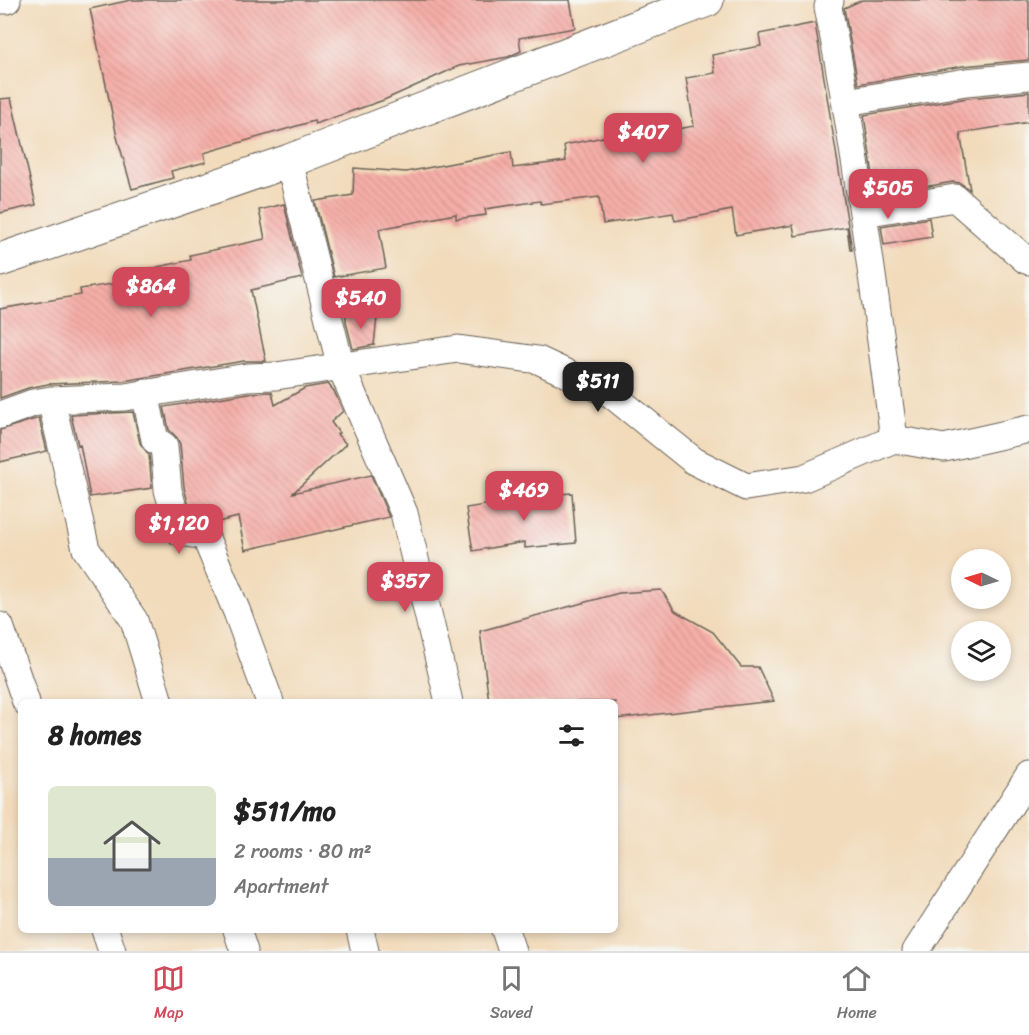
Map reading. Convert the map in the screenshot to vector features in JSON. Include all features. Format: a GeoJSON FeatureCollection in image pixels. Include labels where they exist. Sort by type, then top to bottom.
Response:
{"type":"FeatureCollection","features":[{"type":"Feature","properties":{"kind":"main road"},"geometry":{"type":"LineString","coordinates":[[0,260],[290,161],[707,0]]}},
{"type":"Feature","properties":{"kind":"street"},"geometry":{"type":"LineString","coordinates":[[0,0],[7,0]]}},
{"type":"Feature","properties":{"kind":"street"},"geometry":{"type":"LineString","coordinates":[[830,0],[828,7],[864,213],[894,439]]}},
{"type":"Feature","properties":{"kind":"street"},"geometry":{"type":"LineString","coordinates":[[846,102],[966,82],[1029,76]]}},
{"type":"Feature","properties":{"kind":"street"},"geometry":{"type":"LineString","coordinates":[[290,161],[341,367],[404,513],[448,699]]}},
{"type":"Feature","properties":{"kind":"street"},"geometry":{"type":"LineString","coordinates":[[864,213],[955,198],[1029,261]]}},
{"type":"Feature","properties":{"kind":"street"},"geometry":{"type":"LineString","coordinates":[[0,415],[51,400],[125,398],[247,377],[276,376],[458,349],[538,360],[611,394],[694,461],[746,487],[804,477],[894,439],[944,448],[1029,429]]}},
{"type":"Feature","properties":{"kind":"street"},"geometry":{"type":"LineString","coordinates":[[145,393],[155,440],[164,446],[168,490],[180,532],[204,536],[237,612],[269,699]]}},
{"type":"Feature","properties":{"kind":"street"},"geometry":{"type":"LineString","coordinates":[[51,400],[86,549],[134,620],[158,699]]}},
{"type":"Feature","properties":{"kind":"street"},"geometry":{"type":"LineString","coordinates":[[0,626],[25,699]]}},
{"type":"Feature","properties":{"kind":"street"},"geometry":{"type":"LineString","coordinates":[[916,951],[1029,776]]}},
{"type":"Feature","properties":{"kind":"street"},"geometry":{"type":"LineString","coordinates":[[106,933],[112,951]]}},
{"type":"Feature","properties":{"kind":"street"},"geometry":{"type":"LineString","coordinates":[[238,933],[244,951]]}},
{"type":"Feature","properties":{"kind":"street"},"geometry":{"type":"LineString","coordinates":[[361,933],[365,951]]}},
{"type":"Feature","properties":{"kind":"street"},"geometry":{"type":"LineString","coordinates":[[507,933],[512,951]]}},
{"type":"Feature","properties":{"kind":"building"},"geometry":{"type":"Polygon","coordinates":[[[131,0],[570,0],[575,28],[519,38],[521,51],[508,57],[459,66],[384,100],[315,124],[314,121],[204,153],[206,162],[171,171],[173,178],[132,189],[117,137],[90,9],[131,0]]]}},
{"type":"Feature","properties":{"kind":"building"},"geometry":{"type":"Polygon","coordinates":[[[862,0],[1029,0],[1029,60],[963,66],[858,84],[844,8],[862,0]]]}},
{"type":"Feature","properties":{"kind":"building"},"geometry":{"type":"Polygon","coordinates":[[[815,23],[852,250],[850,250],[847,227],[795,236],[793,225],[736,235],[732,210],[675,221],[673,213],[603,224],[599,197],[541,204],[540,201],[485,209],[486,215],[456,219],[456,214],[379,229],[386,268],[334,277],[315,201],[353,195],[354,168],[406,172],[511,152],[513,168],[566,161],[564,145],[628,132],[629,138],[694,126],[686,78],[715,73],[712,55],[761,46],[759,34],[815,23]]]}},
{"type":"Feature","properties":{"kind":"building"},"geometry":{"type":"Polygon","coordinates":[[[1029,92],[1029,122],[960,133],[970,190],[960,183],[953,182],[876,195],[864,115],[968,98],[1029,92]]]}},
{"type":"Feature","properties":{"kind":"building"},"geometry":{"type":"Polygon","coordinates":[[[11,98],[36,205],[0,213],[0,99],[11,98]]]}},
{"type":"Feature","properties":{"kind":"building"},"geometry":{"type":"Polygon","coordinates":[[[284,204],[302,278],[251,290],[266,361],[244,361],[123,381],[48,384],[0,398],[0,309],[81,295],[80,289],[131,281],[129,273],[191,260],[190,255],[265,239],[259,210],[284,204]]]}},
{"type":"Feature","properties":{"kind":"building"},"geometry":{"type":"Polygon","coordinates":[[[929,218],[932,237],[884,245],[881,226],[929,218]]]}},
{"type":"Feature","properties":{"kind":"building"},"geometry":{"type":"Polygon","coordinates":[[[346,314],[377,317],[374,345],[353,349],[346,314]]]}},
{"type":"Feature","properties":{"kind":"building"},"geometry":{"type":"Polygon","coordinates":[[[328,384],[334,391],[343,411],[331,422],[339,433],[337,434],[346,444],[293,493],[371,475],[389,517],[245,550],[238,517],[214,523],[192,518],[184,487],[180,444],[169,430],[164,407],[249,393],[272,392],[275,405],[305,388],[328,384]]]}},
{"type":"Feature","properties":{"kind":"building"},"geometry":{"type":"Polygon","coordinates":[[[133,412],[140,443],[149,455],[152,488],[90,497],[80,444],[78,445],[71,415],[133,412]]]}},
{"type":"Feature","properties":{"kind":"building"},"geometry":{"type":"Polygon","coordinates":[[[39,418],[47,451],[0,462],[0,430],[39,418]]]}},
{"type":"Feature","properties":{"kind":"building"},"geometry":{"type":"Polygon","coordinates":[[[572,493],[576,543],[525,548],[525,542],[473,551],[466,508],[521,499],[521,497],[572,493]]]}},
{"type":"Feature","properties":{"kind":"building"},"geometry":{"type":"Polygon","coordinates":[[[661,590],[675,611],[713,632],[741,667],[758,667],[774,701],[618,719],[618,699],[489,699],[480,631],[619,593],[661,590]]]}}]}
